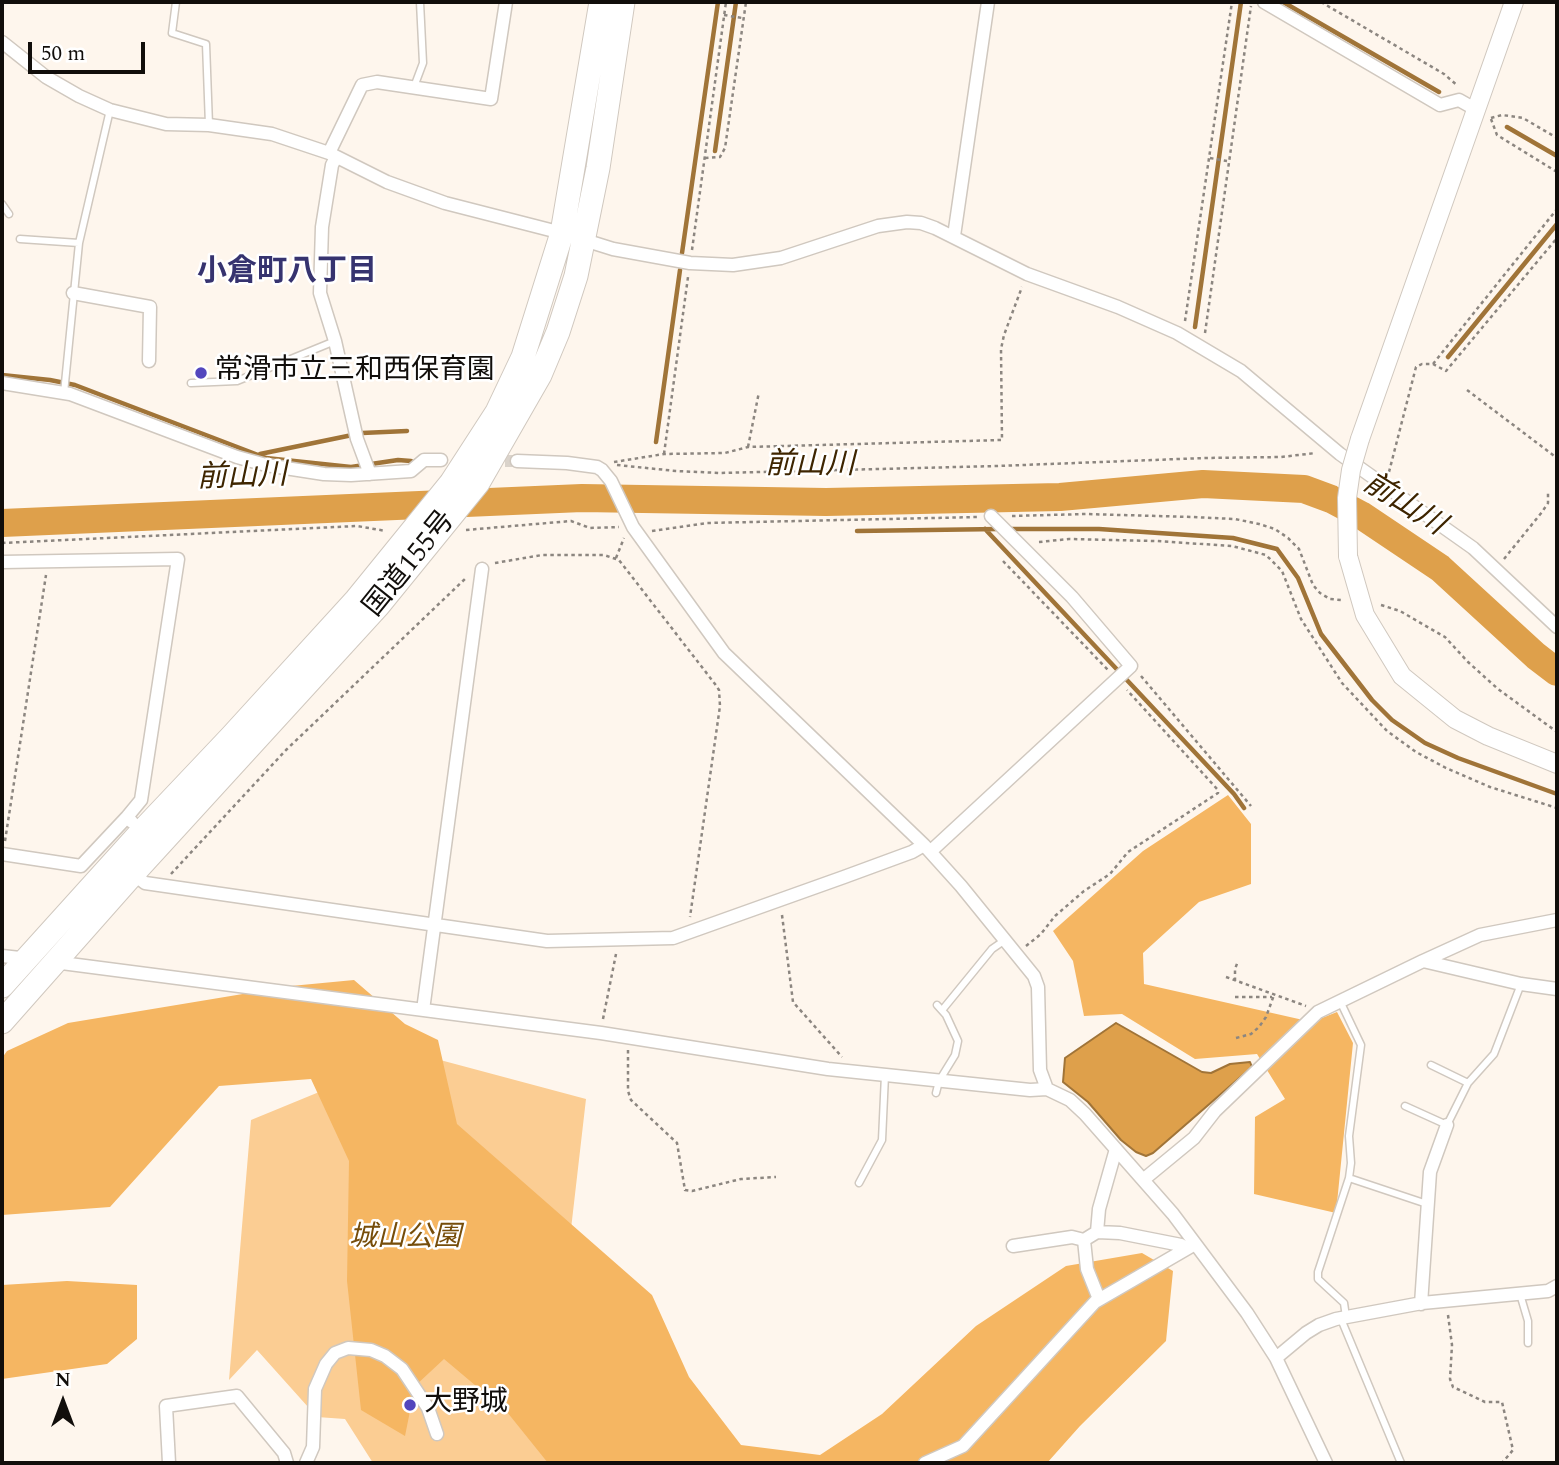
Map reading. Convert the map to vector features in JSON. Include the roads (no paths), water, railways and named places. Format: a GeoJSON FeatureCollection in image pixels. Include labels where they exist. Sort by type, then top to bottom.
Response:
{"type":"FeatureCollection","features":[{"type":"Feature","properties":{"kind":"highway","name":"国道155号"},"geometry":{"type":"LineString","coordinates":[[2,986],[134,824],[356,600],[478,483],[540,374],[576,276],[573,236],[601,2]]}},
{"type":"Feature","properties":{"kind":"highway","name":"国道155号"},"geometry":{"type":"LineString","coordinates":[[2,1022],[133,874],[378,607],[429,528],[451,483],[497,411],[523,357],[573,236],[598,168],[623,2]]}},
{"type":"Feature","properties":{"kind":"street"},"geometry":{"type":"LineString","coordinates":[[370,474],[357,439],[335,341],[320,293],[322,227],[332,155],[362,85],[377,82],[491,99],[506,2]]}},
{"type":"Feature","properties":{"kind":"street"},"geometry":{"type":"LineString","coordinates":[[954,236],[988,2]]}},
{"type":"Feature","properties":{"kind":"street"},"geometry":{"type":"LineString","coordinates":[[1264,2],[1440,105],[1459,100],[1475,109]]}},
{"type":"Feature","properties":{"kind":"street"},"geometry":{"type":"LineString","coordinates":[[1514,2],[1360,439],[1351,470],[1347,498],[1348,556],[1364,615],[1402,676],[1455,719],[1488,736],[1557,764]]}},
{"type":"Feature","properties":{"kind":"street"},"geometry":{"type":"LineString","coordinates":[[2,42],[46,77],[110,110],[166,124],[209,125],[272,134],[332,155],[387,182],[445,204],[613,248],[690,263],[733,265],[771,260],[878,226],[921,223],[954,236],[1027,274],[1118,307],[1181,335],[1241,371],[1330,445],[1473,548],[1557,626]]}},
{"type":"Feature","properties":{"kind":"street"},"geometry":{"type":"LineString","coordinates":[[73,293],[150,307],[149,361]]}},
{"type":"Feature","properties":{"kind":"street"},"geometry":{"type":"LineString","coordinates":[[2,383],[64,393],[246,460],[324,474],[411,471],[424,460],[441,460]]}},
{"type":"Feature","properties":{"kind":"street"},"geometry":{"type":"LineString","coordinates":[[517,461],[597,467],[602,470],[611,481],[630,524],[724,653],[928,848],[1034,976],[1038,987],[1040,1070],[1047,1089]]}},
{"type":"Feature","properties":{"kind":"street"},"geometry":{"type":"LineString","coordinates":[[133,874],[145,883],[547,941],[618,940],[674,938],[690,934],[928,848],[1131,666],[1072,597],[991,516]]}},
{"type":"Feature","properties":{"kind":"street"},"geometry":{"type":"LineString","coordinates":[[2,562],[178,559],[141,800],[134,824],[81,866],[3,854]]}},
{"type":"Feature","properties":{"kind":"street"},"geometry":{"type":"LineString","coordinates":[[423,1010],[482,569]]}},
{"type":"Feature","properties":{"kind":"street"},"geometry":{"type":"LineString","coordinates":[[1143,1180],[1194,1138],[1216,1111],[1318,1012],[1480,935],[1557,920]]}},
{"type":"Feature","properties":{"kind":"street"},"geometry":{"type":"LineString","coordinates":[[2,956],[601,1033],[885,1075],[938,1087],[1047,1089],[1070,1100],[1085,1114],[1143,1180],[1190,1247],[1247,1313],[1276,1358],[1326,1463]]}},
{"type":"Feature","properties":{"kind":"street"},"geometry":{"type":"LineString","coordinates":[[1423,961],[1521,984],[1557,989]]}},
{"type":"Feature","properties":{"kind":"street"},"geometry":{"type":"LineString","coordinates":[[1421,1304],[1430,1172],[1447,1125]]}},
{"type":"Feature","properties":{"kind":"street"},"geometry":{"type":"LineString","coordinates":[[1097,1232],[1099,1209],[1116,1149]]}},
{"type":"Feature","properties":{"kind":"street"},"geometry":{"type":"LineString","coordinates":[[1013,1246],[1072,1237],[1084,1240],[1097,1232],[1120,1233],[1190,1247]]}},
{"type":"Feature","properties":{"kind":"street"},"geometry":{"type":"LineString","coordinates":[[1084,1240],[1087,1269],[1099,1299]]}},
{"type":"Feature","properties":{"kind":"street"},"geometry":{"type":"LineString","coordinates":[[925,1463],[963,1446],[1099,1299],[1190,1247]]}},
{"type":"Feature","properties":{"kind":"street"},"geometry":{"type":"LineString","coordinates":[[1276,1358],[1319,1325],[1344,1318],[1421,1304],[1548,1291],[1557,1286]]}},
{"type":"Feature","properties":{"kind":"street"},"geometry":{"type":"LineString","coordinates":[[306,1463],[313,1447],[315,1389],[326,1364],[335,1353],[348,1348],[371,1350],[385,1356],[402,1369],[428,1408],[438,1434]]}},
{"type":"Feature","properties":{"kind":"street"},"geometry":{"type":"LineString","coordinates":[[169,1463],[166,1406],[237,1396],[284,1453],[287,1463]]}},
{"type":"Feature","properties":{"kind":"lane"},"geometry":{"type":"LineString","coordinates":[[176,2],[172,33],[206,44],[209,125]]}},
{"type":"Feature","properties":{"kind":"lane"},"geometry":{"type":"LineString","coordinates":[[414,87],[423,63],[420,2]]}},
{"type":"Feature","properties":{"kind":"lane"},"geometry":{"type":"LineString","coordinates":[[64,393],[79,243],[110,110]]}},
{"type":"Feature","properties":{"kind":"lane"},"geometry":{"type":"LineString","coordinates":[[2,204],[9,214]]}},
{"type":"Feature","properties":{"kind":"lane"},"geometry":{"type":"LineString","coordinates":[[20,239],[79,243]]}},
{"type":"Feature","properties":{"kind":"lane"},"geometry":{"type":"LineString","coordinates":[[191,383],[237,380],[335,341]]}},
{"type":"Feature","properties":{"kind":"lane"},"geometry":{"type":"LineString","coordinates":[[938,1087],[951,1065],[958,1041],[940,1007],[992,949],[1004,940]]}},
{"type":"Feature","properties":{"kind":"lane"},"geometry":{"type":"LineString","coordinates":[[1405,1106],[1447,1125],[1468,1083],[1494,1054],[1521,984]]}},
{"type":"Feature","properties":{"kind":"lane"},"geometry":{"type":"LineString","coordinates":[[1340,1001],[1361,1045],[1349,1136],[1349,1178],[1318,1279],[1344,1303],[1344,1318],[1401,1463]]}},
{"type":"Feature","properties":{"kind":"lane"},"geometry":{"type":"LineString","coordinates":[[1430,1065],[1468,1083]]}},
{"type":"Feature","properties":{"kind":"lane"},"geometry":{"type":"LineString","coordinates":[[859,1183],[882,1140],[885,1075]]}},
{"type":"Feature","properties":{"kind":"lane"},"geometry":{"type":"LineString","coordinates":[[1349,1178],[1429,1205]]}},
{"type":"Feature","properties":{"kind":"lane"},"geometry":{"type":"LineString","coordinates":[[1520,1294],[1528,1321],[1528,1343]]}},
{"type":"Feature","properties":{"kind":"waterway"},"geometry":{"type":"LineString","coordinates":[[682,253],[718,2]]}},
{"type":"Feature","properties":{"kind":"waterway"},"geometry":{"type":"LineString","coordinates":[[715,151],[736,2]]}},
{"type":"Feature","properties":{"kind":"waterway"},"geometry":{"type":"LineString","coordinates":[[1195,327],[1241,2]]}},
{"type":"Feature","properties":{"kind":"waterway"},"geometry":{"type":"LineString","coordinates":[[1283,2],[1439,92]]}},
{"type":"Feature","properties":{"kind":"waterway"},"geometry":{"type":"LineString","coordinates":[[1507,127],[1557,156]]}},
{"type":"Feature","properties":{"kind":"waterway"},"geometry":{"type":"LineString","coordinates":[[1448,357],[1557,224]]}},
{"type":"Feature","properties":{"kind":"waterway"},"geometry":{"type":"LineString","coordinates":[[656,442],[680,270]]}},
{"type":"Feature","properties":{"kind":"waterway"},"geometry":{"type":"LineString","coordinates":[[2,375],[75,385],[266,458],[351,467],[398,460],[411,461]]}},
{"type":"Feature","properties":{"kind":"waterway"},"geometry":{"type":"LineString","coordinates":[[260,454],[362,433],[407,431]]}},
{"type":"Feature","properties":{"kind":"waterway","name":"前山川"},"geometry":{"type":"LineString","coordinates":[[2,523],[582,498],[826,502],[1060,497],[1203,484],[1304,489],[1331,499],[1361,515],[1440,568],[1557,672]]}},
{"type":"Feature","properties":{"kind":"waterway"},"geometry":{"type":"LineString","coordinates":[[985,529],[1234,794],[1244,808]]}},
{"type":"Feature","properties":{"kind":"waterway"},"geometry":{"type":"LineString","coordinates":[[857,531],[999,529]]}},
{"type":"Feature","properties":{"kind":"waterway"},"geometry":{"type":"LineString","coordinates":[[1008,529],[1099,529],[1233,538],[1277,549],[1298,578],[1321,634],[1372,700],[1392,720],[1425,743],[1458,758],[1557,794]]}},
{"type":"Feature","properties":{"kind":"tunnel"},"geometry":{"type":"LineString","coordinates":[[487,461],[517,461]]}},
{"type":"Feature","properties":{"kind":"place","name":"常滑市立三和西保育園"},"geometry":{"type":"Point","coordinates":[201,373]}},
{"type":"Feature","properties":{"kind":"place","name":"大野城"},"geometry":{"type":"Point","coordinates":[410,1405]}},
{"type":"Feature","properties":{"kind":"district","name":"小倉町八丁目"},"geometry":{"type":"Point","coordinates":[287,274]}},
{"type":"Feature","properties":{"kind":"park label","name":"城山公園"},"geometry":{"type":"Point","coordinates":[405,1240]}}]}
